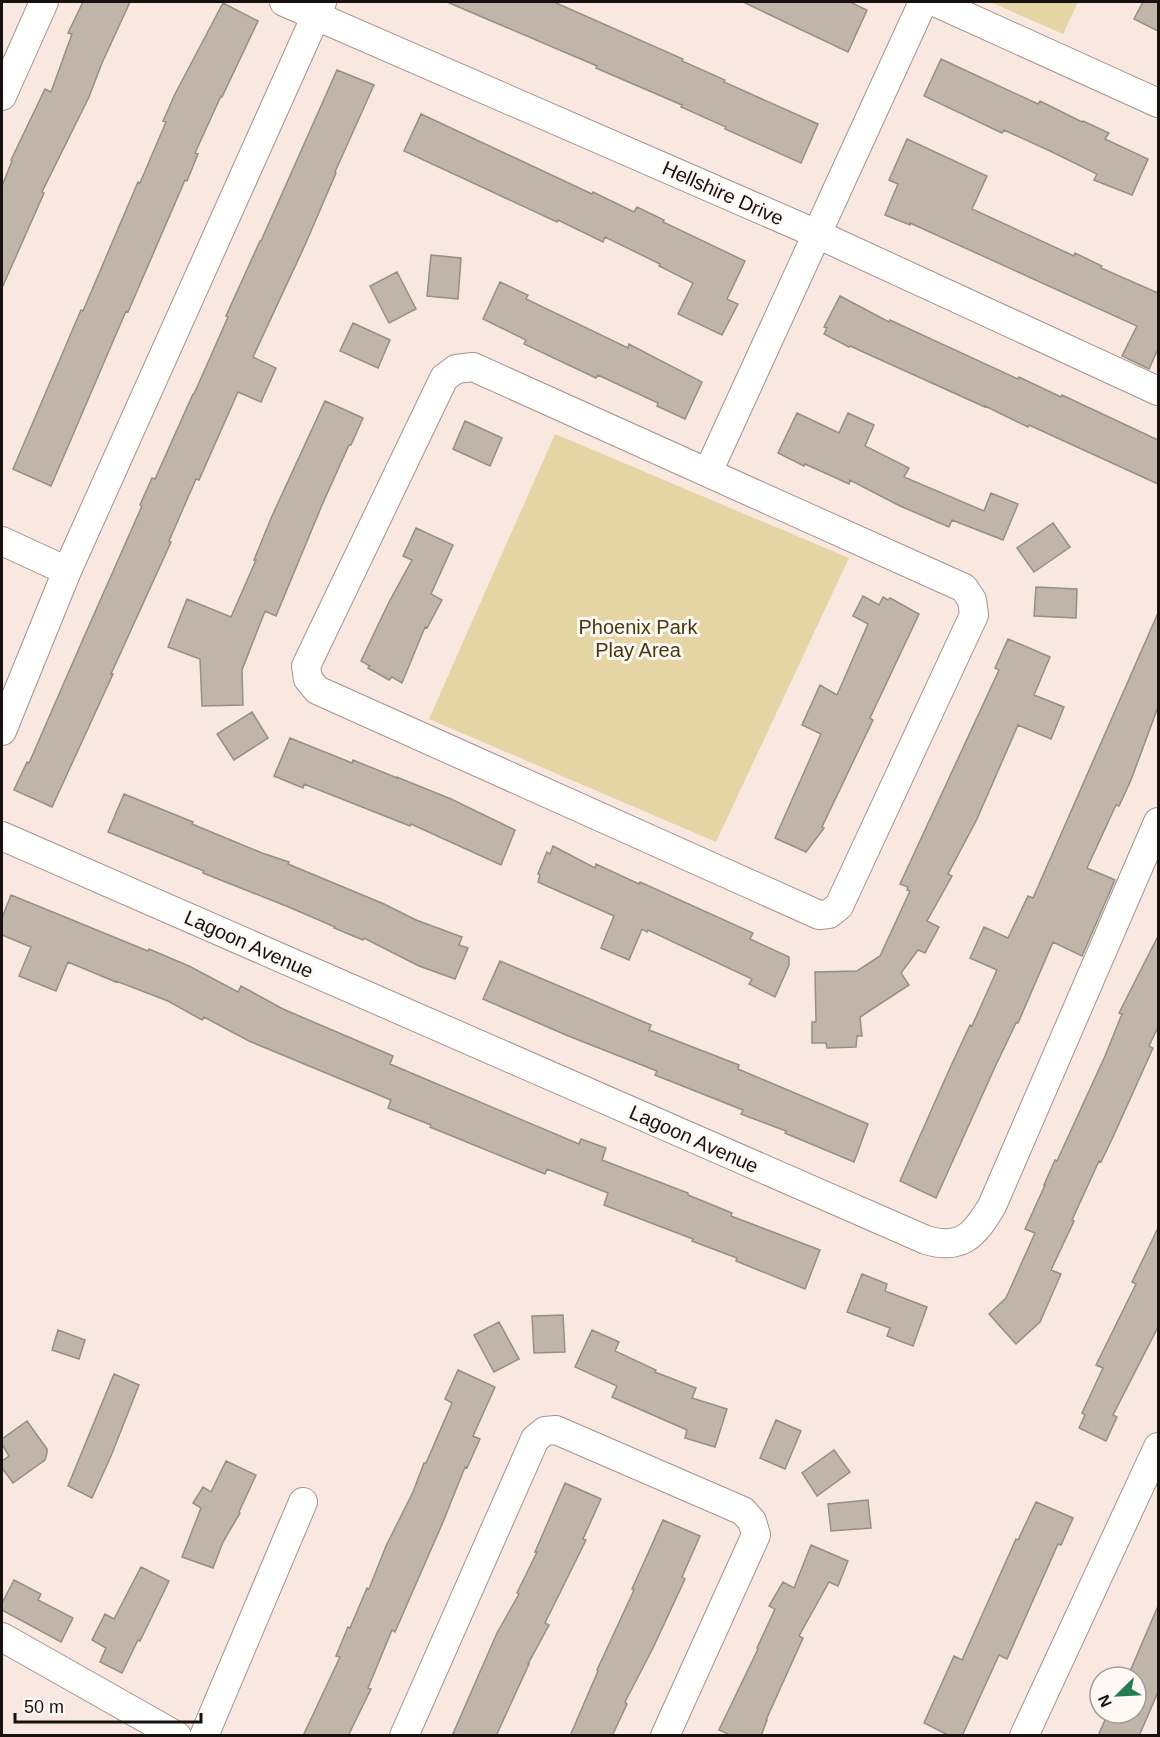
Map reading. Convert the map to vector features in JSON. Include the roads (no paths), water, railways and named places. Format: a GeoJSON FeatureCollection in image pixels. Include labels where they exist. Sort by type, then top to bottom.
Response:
{"type":"FeatureCollection","features":[{"type":"Feature","properties":{"kind":"street"},"geometry":{"type":"LineString","coordinates":[[2,96],[44,2]]}},
{"type":"Feature","properties":{"kind":"street","name":"Hellshire Drive"},"geometry":{"type":"LineString","coordinates":[[284,2],[319,9],[1158,391]]}},
{"type":"Feature","properties":{"kind":"street"},"geometry":{"type":"LineString","coordinates":[[708,472],[923,2]]}},
{"type":"Feature","properties":{"kind":"street"},"geometry":{"type":"LineString","coordinates":[[935,2],[1158,103]]}},
{"type":"Feature","properties":{"kind":"street"},"geometry":{"type":"LineString","coordinates":[[2,731],[67,571],[319,9]]}},
{"type":"Feature","properties":{"kind":"street"},"geometry":{"type":"LineString","coordinates":[[473,367],[708,472],[964,588],[972,600],[974,615],[839,906],[830,914],[819,915],[328,695],[317,690],[308,679],[306,666],[444,378],[456,369],[473,367]]}},
{"type":"Feature","properties":{"kind":"street"},"geometry":{"type":"LineString","coordinates":[[2,541],[67,571]]}},
{"type":"Feature","properties":{"kind":"street","name":"Lagoon Avenue"},"geometry":{"type":"LineString","coordinates":[[2,836],[942,1245],[958,1244],[978,1228],[993,1206],[1158,822]]}},
{"type":"Feature","properties":{"kind":"street"},"geometry":{"type":"LineString","coordinates":[[404,1736],[535,1439],[545,1431],[556,1430],[743,1511],[752,1521],[756,1535],[665,1736]]}},
{"type":"Feature","properties":{"kind":"street"},"geometry":{"type":"LineString","coordinates":[[1024,1736],[1155,1455]]}},
{"type":"Feature","properties":{"kind":"street"},"geometry":{"type":"LineString","coordinates":[[204,1736],[303,1502]]}},
{"type":"Feature","properties":{"kind":"street"},"geometry":{"type":"LineString","coordinates":[[2,1637],[177,1736]]}},
{"type":"Feature","properties":{"kind":"park label","name":"Phoenix Park Play Area"},"geometry":{"type":"Point","coordinates":[638,638]}}]}
